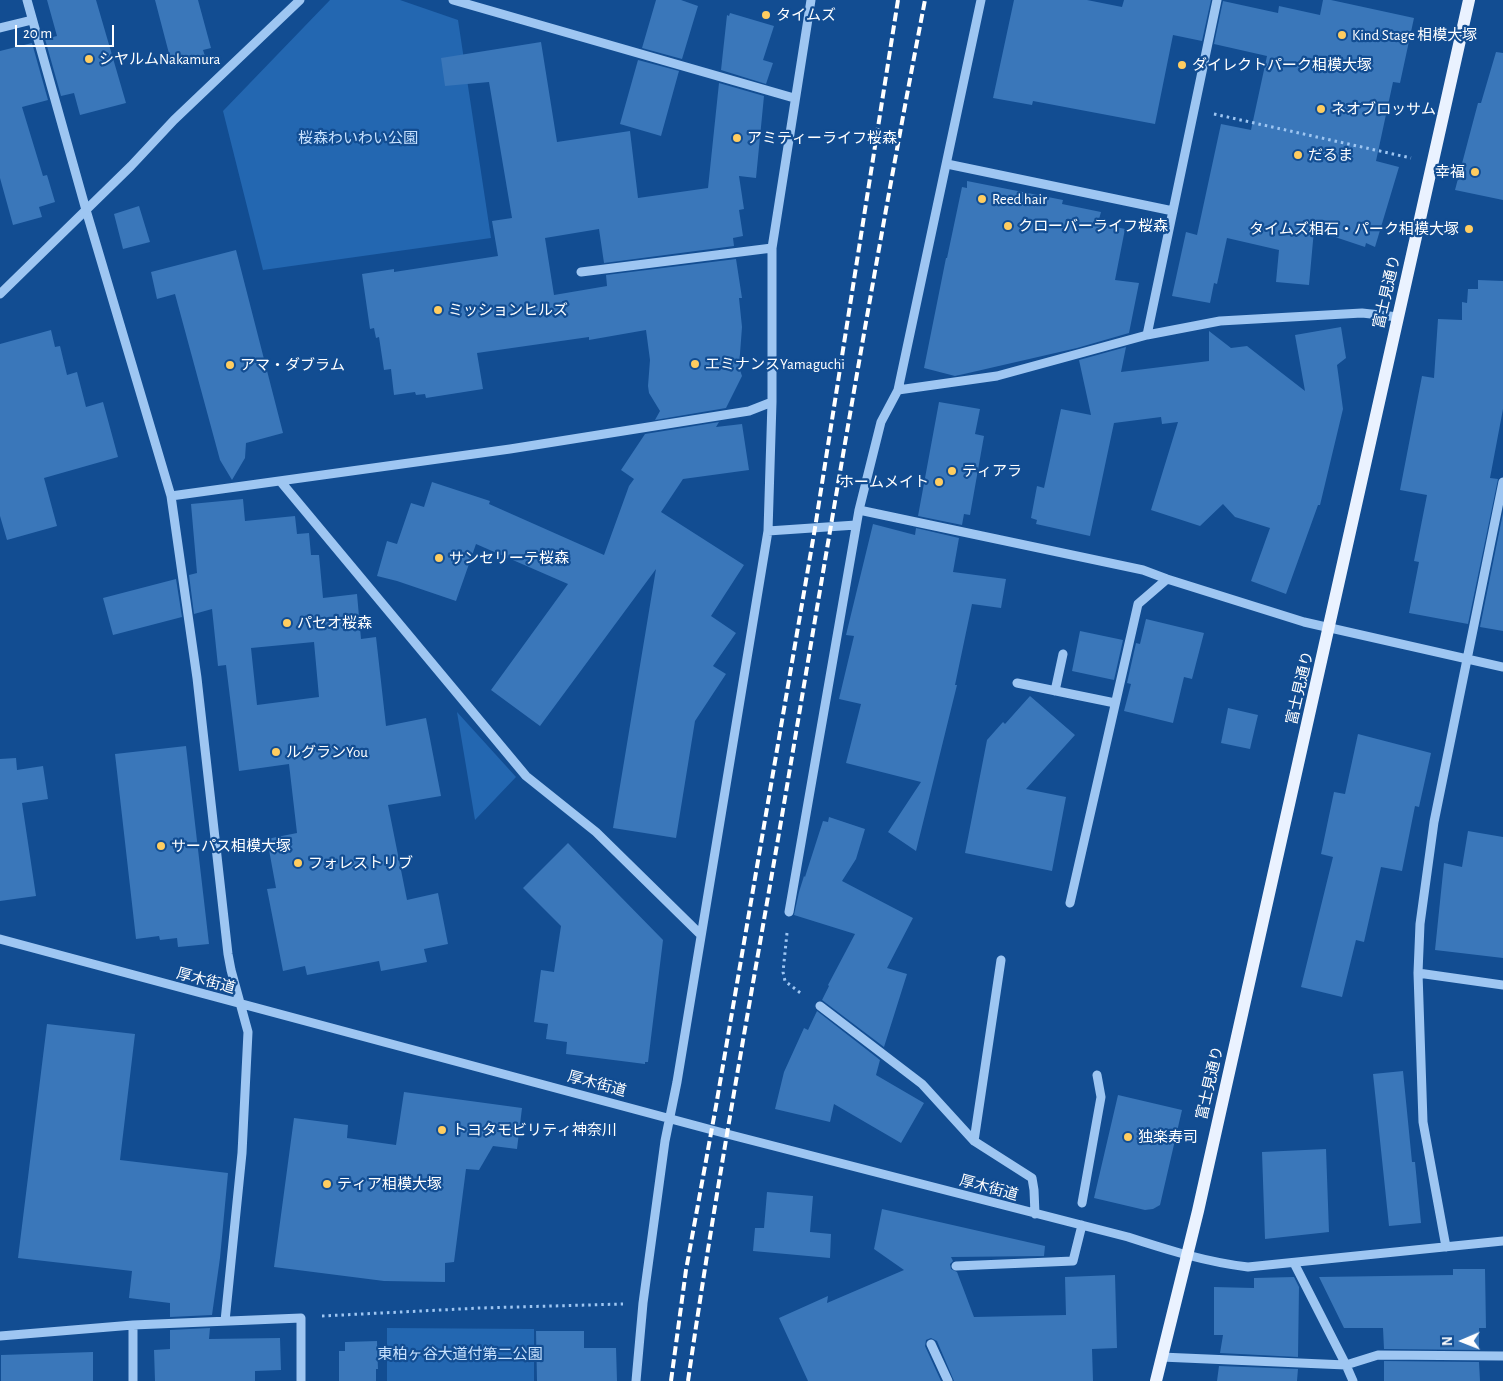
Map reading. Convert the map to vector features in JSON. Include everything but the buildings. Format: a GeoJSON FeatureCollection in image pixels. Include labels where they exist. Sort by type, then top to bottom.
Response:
{"type":"FeatureCollection","features":[{"type":"Feature","properties":{"kind":"main road","name":"富士見通り"},"geometry":{"type":"LineString","coordinates":[[1156,1381],[1188,1256],[1469,0]]}},
{"type":"Feature","properties":{"kind":"street"},"geometry":{"type":"LineString","coordinates":[[27,0],[86,210],[171,496],[197,678],[230,962],[248,1032],[242,1153],[225,1321]]}},
{"type":"Feature","properties":{"kind":"street"},"geometry":{"type":"LineString","coordinates":[[0,294],[131,166],[174,120],[300,0]]}},
{"type":"Feature","properties":{"kind":"street"},"geometry":{"type":"LineString","coordinates":[[453,0],[794,98]]}},
{"type":"Feature","properties":{"kind":"street"},"geometry":{"type":"LineString","coordinates":[[636,1381],[643,1303],[670,1117],[768,531],[772,402],[772,248],[810,0]]}},
{"type":"Feature","properties":{"kind":"street"},"geometry":{"type":"LineString","coordinates":[[788,912],[859,510],[881,422],[898,390],[981,0]]}},
{"type":"Feature","properties":{"kind":"street"},"geometry":{"type":"LineString","coordinates":[[1147,335],[1217,0]]}},
{"type":"Feature","properties":{"kind":"street"},"geometry":{"type":"LineString","coordinates":[[0,28],[32,20]]}},
{"type":"Feature","properties":{"kind":"street"},"geometry":{"type":"LineString","coordinates":[[947,164],[1173,211]]}},
{"type":"Feature","properties":{"kind":"street"},"geometry":{"type":"LineString","coordinates":[[581,272],[772,248]]}},
{"type":"Feature","properties":{"kind":"street"},"geometry":{"type":"LineString","coordinates":[[898,390],[997,376],[1147,335],[1220,321],[1362,313],[1398,317]]}},
{"type":"Feature","properties":{"kind":"street"},"geometry":{"type":"LineString","coordinates":[[171,496],[510,449],[749,411],[772,402]]}},
{"type":"Feature","properties":{"kind":"street"},"geometry":{"type":"LineString","coordinates":[[280,482],[526,776],[596,832],[701,935]]}},
{"type":"Feature","properties":{"kind":"street"},"geometry":{"type":"LineString","coordinates":[[1446,1247],[1423,1122],[1418,973],[1420,924],[1434,822],[1503,482]]}},
{"type":"Feature","properties":{"kind":"street"},"geometry":{"type":"LineString","coordinates":[[859,510],[1143,570],[1304,622],[1503,667]]}},
{"type":"Feature","properties":{"kind":"street"},"geometry":{"type":"LineString","coordinates":[[768,531],[856,525]]}},
{"type":"Feature","properties":{"kind":"street"},"geometry":{"type":"LineString","coordinates":[[1070,903],[1138,604],[1167,579]]}},
{"type":"Feature","properties":{"kind":"street"},"geometry":{"type":"LineString","coordinates":[[1055,690],[1063,654]]}},
{"type":"Feature","properties":{"kind":"street"},"geometry":{"type":"LineString","coordinates":[[1017,683],[1115,703]]}},
{"type":"Feature","properties":{"kind":"street","name":"厚木街道"},"geometry":{"type":"LineString","coordinates":[[0,939],[1034,1214],[1128,1237],[1188,1256],[1218,1263],[1248,1267],[1503,1242]]}},
{"type":"Feature","properties":{"kind":"street"},"geometry":{"type":"LineString","coordinates":[[974,1142],[1001,960]]}},
{"type":"Feature","properties":{"kind":"street"},"geometry":{"type":"LineString","coordinates":[[1418,973],[1503,985]]}},
{"type":"Feature","properties":{"kind":"street"},"geometry":{"type":"LineString","coordinates":[[820,1006],[922,1084],[974,1142],[1032,1178],[1034,1214]]}},
{"type":"Feature","properties":{"kind":"street"},"geometry":{"type":"LineString","coordinates":[[1082,1203],[1101,1097],[1098,1075]]}},
{"type":"Feature","properties":{"kind":"street"},"geometry":{"type":"LineString","coordinates":[[956,1266],[1074,1261],[1082,1225]]}},
{"type":"Feature","properties":{"kind":"street"},"geometry":{"type":"LineString","coordinates":[[1294,1263],[1353,1381]]}},
{"type":"Feature","properties":{"kind":"street"},"geometry":{"type":"LineString","coordinates":[[0,1336],[133,1325],[301,1318],[301,1381]]}},
{"type":"Feature","properties":{"kind":"street"},"geometry":{"type":"LineString","coordinates":[[133,1325],[133,1381]]}},
{"type":"Feature","properties":{"kind":"street"},"geometry":{"type":"LineString","coordinates":[[931,1344],[948,1381]]}},
{"type":"Feature","properties":{"kind":"street"},"geometry":{"type":"LineString","coordinates":[[1161,1357],[1346,1365],[1378,1355],[1503,1356]]}},
{"type":"Feature","properties":{"kind":"path"},"geometry":{"type":"LineString","coordinates":[[1194,109],[1412,158]]}},
{"type":"Feature","properties":{"kind":"path"},"geometry":{"type":"LineString","coordinates":[[788,912],[783,972],[785,981],[820,1006]]}},
{"type":"Feature","properties":{"kind":"path"},"geometry":{"type":"LineString","coordinates":[[301,1318],[480,1308],[643,1303]]}},
{"type":"Feature","properties":{"kind":"green space","name":"桜森わいわい公園"},"geometry":{"type":"Polygon","coordinates":[[[330,0],[400,0],[458,20],[491,238],[263,270],[223,111],[330,0]]]}},
{"type":"Feature","properties":{"kind":"green space"},"geometry":{"type":"Polygon","coordinates":[[[457,712],[516,777],[475,820],[457,712]]]}},
{"type":"Feature","properties":{"kind":"green space","name":"東柏ヶ谷大道付第二公園"},"geometry":{"type":"Polygon","coordinates":[[[387,1328],[534,1329],[534,1381],[387,1381],[387,1328]]]}},
{"type":"Feature","properties":{"kind":"railway"},"geometry":{"type":"LineString","coordinates":[[671,1381],[686,1270],[815,528],[898,0]]}},
{"type":"Feature","properties":{"kind":"railway"},"geometry":{"type":"LineString","coordinates":[[688,1381],[722,1162],[853,398],[925,0]]}},
{"type":"Feature","properties":{"kind":"place","name":"タイムズ"},"geometry":{"type":"Point","coordinates":[766,15]}},
{"type":"Feature","properties":{"kind":"place","name":"Kind Stage 相模大塚"},"geometry":{"type":"Point","coordinates":[1342,35]}},
{"type":"Feature","properties":{"kind":"place","name":"シヤルムNakamura"},"geometry":{"type":"Point","coordinates":[89,59]}},
{"type":"Feature","properties":{"kind":"place","name":"ダイレクトパーク相模大塚"},"geometry":{"type":"Point","coordinates":[1182,65]}},
{"type":"Feature","properties":{"kind":"place","name":"ネオブロッサム"},"geometry":{"type":"Point","coordinates":[1321,109]}},
{"type":"Feature","properties":{"kind":"place","name":"アミティーライフ桜森"},"geometry":{"type":"Point","coordinates":[737,138]}},
{"type":"Feature","properties":{"kind":"place","name":"だるま"},"geometry":{"type":"Point","coordinates":[1298,155]}},
{"type":"Feature","properties":{"kind":"place","name":"幸福"},"geometry":{"type":"Point","coordinates":[1475,172]}},
{"type":"Feature","properties":{"kind":"place","name":"Reed hair"},"geometry":{"type":"Point","coordinates":[982,199]}},
{"type":"Feature","properties":{"kind":"place","name":"クローバーライフ桜森"},"geometry":{"type":"Point","coordinates":[1008,226]}},
{"type":"Feature","properties":{"kind":"place","name":"タイムズ相石・パーク相模大塚"},"geometry":{"type":"Point","coordinates":[1469,229]}},
{"type":"Feature","properties":{"kind":"place","name":"ミッションヒルズ"},"geometry":{"type":"Point","coordinates":[438,310]}},
{"type":"Feature","properties":{"kind":"place","name":"エミナンスYamaguchi"},"geometry":{"type":"Point","coordinates":[695,364]}},
{"type":"Feature","properties":{"kind":"place","name":"アマ・ダブラム"},"geometry":{"type":"Point","coordinates":[230,365]}},
{"type":"Feature","properties":{"kind":"place","name":"ティアラ"},"geometry":{"type":"Point","coordinates":[952,471]}},
{"type":"Feature","properties":{"kind":"place","name":"ホームメイト"},"geometry":{"type":"Point","coordinates":[939,482]}},
{"type":"Feature","properties":{"kind":"place","name":"サンセリーテ桜森"},"geometry":{"type":"Point","coordinates":[439,558]}},
{"type":"Feature","properties":{"kind":"place","name":"パセオ桜森"},"geometry":{"type":"Point","coordinates":[287,623]}},
{"type":"Feature","properties":{"kind":"place","name":"ルグランYou"},"geometry":{"type":"Point","coordinates":[276,752]}},
{"type":"Feature","properties":{"kind":"place","name":"サーパス相模大塚"},"geometry":{"type":"Point","coordinates":[161,846]}},
{"type":"Feature","properties":{"kind":"place","name":"フォレストリブ"},"geometry":{"type":"Point","coordinates":[298,863]}},
{"type":"Feature","properties":{"kind":"place","name":"トヨタモビリティ神奈川"},"geometry":{"type":"Point","coordinates":[442,1130]}},
{"type":"Feature","properties":{"kind":"place","name":"独楽寿司"},"geometry":{"type":"Point","coordinates":[1128,1137]}},
{"type":"Feature","properties":{"kind":"place","name":"ティア相模大塚"},"geometry":{"type":"Point","coordinates":[327,1184]}}]}
